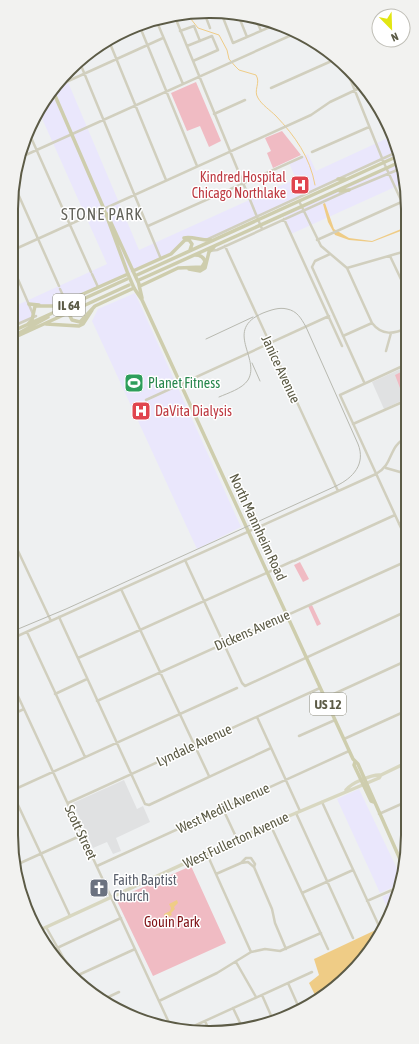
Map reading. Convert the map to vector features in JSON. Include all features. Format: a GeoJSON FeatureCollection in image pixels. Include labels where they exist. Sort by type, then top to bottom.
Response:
{"type":"FeatureCollection","features":[{"type":"Feature","properties":{"kind":"main road","name":"North Mannheim Road"},"geometry":{"type":"LineString","coordinates":[[55,96],[104,209],[140,286],[142,300]]}},
{"type":"Feature","properties":{"kind":"main road"},"geometry":{"type":"LineString","coordinates":[[137,275],[298,199],[314,195],[383,161],[393,158]]}},
{"type":"Feature","properties":{"kind":"main road"},"geometry":{"type":"LineString","coordinates":[[139,280],[216,245],[261,227],[395,164]]}},
{"type":"Feature","properties":{"kind":"main road"},"geometry":{"type":"LineString","coordinates":[[338,179],[350,178]]}},
{"type":"Feature","properties":{"kind":"main road"},"geometry":{"type":"LineString","coordinates":[[335,191],[349,190]]}},
{"type":"Feature","properties":{"kind":"main road","name":"North Mannheim Road"},"geometry":{"type":"LineString","coordinates":[[104,209],[134,288],[142,300],[355,762],[354,765],[364,782],[371,801],[374,802],[399,858]]}},
{"type":"Feature","properties":{"kind":"main road"},"geometry":{"type":"LineString","coordinates":[[173,252],[184,238],[206,240],[216,239]]}},
{"type":"Feature","properties":{"kind":"main road"},"geometry":{"type":"LineString","coordinates":[[133,271],[173,252],[183,241],[187,239],[192,244],[189,251]]}},
{"type":"Feature","properties":{"kind":"main road"},"geometry":{"type":"LineString","coordinates":[[174,270],[202,269],[206,266],[211,251],[216,245]]}},
{"type":"Feature","properties":{"kind":"main road"},"geometry":{"type":"LineString","coordinates":[[140,286],[183,267],[202,267],[205,262],[202,256],[194,255]]}},
{"type":"Feature","properties":{"kind":"main road"},"geometry":{"type":"LineString","coordinates":[[29,304],[53,307],[128,274]]}},
{"type":"Feature","properties":{"kind":"main road","name":"IL 64"},"geometry":{"type":"LineString","coordinates":[[18,329],[127,279]]}},
{"type":"Feature","properties":{"kind":"main road","name":"IL 64"},"geometry":{"type":"LineString","coordinates":[[18,335],[129,285]]}},
{"type":"Feature","properties":{"kind":"main road"},"geometry":{"type":"LineString","coordinates":[[74,310],[70,316],[72,320],[80,322],[95,306],[134,288]]}},
{"type":"Feature","properties":{"kind":"main road"},"geometry":{"type":"LineString","coordinates":[[28,324],[34,316],[34,308],[40,305]]}},
{"type":"Feature","properties":{"kind":"main road"},"geometry":{"type":"LineString","coordinates":[[41,325],[78,326],[83,324],[95,306]]}},
{"type":"Feature","properties":{"kind":"main road"},"geometry":{"type":"LineString","coordinates":[[18,334],[56,312]]}},
{"type":"Feature","properties":{"kind":"main road"},"geometry":{"type":"LineString","coordinates":[[34,316],[44,317]]}},
{"type":"Feature","properties":{"kind":"street"},"geometry":{"type":"LineString","coordinates":[[206,18],[210,28]]}},
{"type":"Feature","properties":{"kind":"street"},"geometry":{"type":"LineString","coordinates":[[223,18],[233,43],[268,27]]}},
{"type":"Feature","properties":{"kind":"street"},"geometry":{"type":"LineString","coordinates":[[177,21],[261,227]]}},
{"type":"Feature","properties":{"kind":"street"},"geometry":{"type":"LineString","coordinates":[[241,21],[247,37]]}},
{"type":"Feature","properties":{"kind":"street"},"geometry":{"type":"LineString","coordinates":[[158,25],[183,84]]}},
{"type":"Feature","properties":{"kind":"street"},"geometry":{"type":"LineString","coordinates":[[258,25],[261,31]]}},
{"type":"Feature","properties":{"kind":"street"},"geometry":{"type":"LineString","coordinates":[[180,31],[194,26],[200,41]]}},
{"type":"Feature","properties":{"kind":"street"},"geometry":{"type":"LineString","coordinates":[[142,31],[197,166]]}},
{"type":"Feature","properties":{"kind":"street"},"geometry":{"type":"LineString","coordinates":[[187,46],[212,36],[218,50],[193,61]]}},
{"type":"Feature","properties":{"kind":"street"},"geometry":{"type":"LineString","coordinates":[[26,155],[289,36]]}},
{"type":"Feature","properties":{"kind":"street"},"geometry":{"type":"LineString","coordinates":[[67,82],[163,38]]}},
{"type":"Feature","properties":{"kind":"street"},"geometry":{"type":"LineString","coordinates":[[111,46],[166,180]]}},
{"type":"Feature","properties":{"kind":"street"},"geometry":{"type":"LineString","coordinates":[[271,88],[330,62]]}},
{"type":"Feature","properties":{"kind":"street"},"geometry":{"type":"LineString","coordinates":[[82,67],[161,259]]}},
{"type":"Feature","properties":{"kind":"street"},"geometry":{"type":"LineString","coordinates":[[350,80],[383,161],[401,200]]}},
{"type":"Feature","properties":{"kind":"street"},"geometry":{"type":"LineString","coordinates":[[18,248],[311,115],[325,105],[357,89]]}},
{"type":"Feature","properties":{"kind":"street"},"geometry":{"type":"LineString","coordinates":[[214,114],[245,100]]}},
{"type":"Feature","properties":{"kind":"street"},"geometry":{"type":"LineString","coordinates":[[312,152],[369,127]]}},
{"type":"Feature","properties":{"kind":"street"},"geometry":{"type":"LineString","coordinates":[[32,139],[98,287]]}},
{"type":"Feature","properties":{"kind":"street"},"geometry":{"type":"LineString","coordinates":[[393,155],[383,161],[338,179],[298,199],[321,246],[347,268],[372,323],[381,331],[391,333],[401,330]]}},
{"type":"Feature","properties":{"kind":"street"},"geometry":{"type":"LineString","coordinates":[[148,226],[302,157]]}},
{"type":"Feature","properties":{"kind":"street"},"geometry":{"type":"LineString","coordinates":[[205,250],[214,251],[261,227],[284,219],[302,208],[397,170]]}},
{"type":"Feature","properties":{"kind":"street"},"geometry":{"type":"LineString","coordinates":[[18,195],[66,302]]}},
{"type":"Feature","properties":{"kind":"street"},"geometry":{"type":"LineString","coordinates":[[317,240],[401,202]]}},
{"type":"Feature","properties":{"kind":"street"},"geometry":{"type":"LineString","coordinates":[[202,245],[206,240],[257,218]]}},
{"type":"Feature","properties":{"kind":"street"},"geometry":{"type":"LineString","coordinates":[[284,219],[342,346]]}},
{"type":"Feature","properties":{"kind":"street","name":"Janice Avenue"},"geometry":{"type":"LineString","coordinates":[[225,246],[338,491]]}},
{"type":"Feature","properties":{"kind":"street"},"geometry":{"type":"LineString","coordinates":[[347,268],[401,253]]}},
{"type":"Feature","properties":{"kind":"street"},"geometry":{"type":"LineString","coordinates":[[330,254],[315,261],[312,265],[364,382]]}},
{"type":"Feature","properties":{"kind":"street"},"geometry":{"type":"LineString","coordinates":[[390,256],[401,279]]}},
{"type":"Feature","properties":{"kind":"street"},"geometry":{"type":"LineString","coordinates":[[18,279],[34,316],[18,324]]}},
{"type":"Feature","properties":{"kind":"street"},"geometry":{"type":"LineString","coordinates":[[146,400],[329,316]]}},
{"type":"Feature","properties":{"kind":"street"},"geometry":{"type":"LineString","coordinates":[[343,336],[372,323]]}},
{"type":"Feature","properties":{"kind":"street"},"geometry":{"type":"LineString","coordinates":[[386,351],[391,333]]}},
{"type":"Feature","properties":{"kind":"street"},"geometry":{"type":"LineString","coordinates":[[401,367],[364,382],[340,395],[401,528]]}},
{"type":"Feature","properties":{"kind":"street"},"geometry":{"type":"LineString","coordinates":[[353,424],[401,403]]}},
{"type":"Feature","properties":{"kind":"street"},"geometry":{"type":"LineString","coordinates":[[18,636],[376,474],[386,468],[395,446],[401,442]]}},
{"type":"Feature","properties":{"kind":"street"},"geometry":{"type":"LineString","coordinates":[[386,468],[401,472]]}},
{"type":"Feature","properties":{"kind":"street"},"geometry":{"type":"LineString","coordinates":[[78,658],[395,515]]}},
{"type":"Feature","properties":{"kind":"street"},"geometry":{"type":"LineString","coordinates":[[18,551],[51,620]]}},
{"type":"Feature","properties":{"kind":"street"},"geometry":{"type":"LineString","coordinates":[[185,560],[244,685],[247,685],[401,614]]}},
{"type":"Feature","properties":{"kind":"street","name":"Dickens Avenue"},"geometry":{"type":"LineString","coordinates":[[97,701],[401,564]]}},
{"type":"Feature","properties":{"kind":"street"},"geometry":{"type":"LineString","coordinates":[[121,589],[209,776]]}},
{"type":"Feature","properties":{"kind":"street"},"geometry":{"type":"LineString","coordinates":[[59,617],[145,804],[148,805],[271,748]]}},
{"type":"Feature","properties":{"kind":"street"},"geometry":{"type":"LineString","coordinates":[[27,632],[85,757]]}},
{"type":"Feature","properties":{"kind":"street"},"geometry":{"type":"LineString","coordinates":[[325,698],[401,663]]}},
{"type":"Feature","properties":{"kind":"street"},"geometry":{"type":"LineString","coordinates":[[55,694],[87,679]]}},
{"type":"Feature","properties":{"kind":"street"},"geometry":{"type":"LineString","coordinates":[[18,787],[237,688]]}},
{"type":"Feature","properties":{"kind":"street","name":"Lyndale Avenue"},"geometry":{"type":"LineString","coordinates":[[68,803],[320,688]]}},
{"type":"Feature","properties":{"kind":"street","name":"Scott Street"},"geometry":{"type":"LineString","coordinates":[[18,696],[169,1021]]}},
{"type":"Feature","properties":{"kind":"street"},"geometry":{"type":"LineString","coordinates":[[18,712],[24,709]]}},
{"type":"Feature","properties":{"kind":"street"},"geometry":{"type":"LineString","coordinates":[[344,739],[401,713]]}},
{"type":"Feature","properties":{"kind":"street"},"geometry":{"type":"LineString","coordinates":[[257,717],[300,811]]}},
{"type":"Feature","properties":{"kind":"street"},"geometry":{"type":"LineString","coordinates":[[299,736],[335,720]]}},
{"type":"Feature","properties":{"kind":"street","name":"West Medill Avenue"},"geometry":{"type":"LineString","coordinates":[[97,866],[349,751]]}},
{"type":"Feature","properties":{"kind":"street","name":"West Fullerton Avenue"},"geometry":{"type":"LineString","coordinates":[[43,928],[364,782],[376,774],[381,775],[401,765]]}},
{"type":"Feature","properties":{"kind":"street"},"geometry":{"type":"LineString","coordinates":[[322,801],[378,924]]}},
{"type":"Feature","properties":{"kind":"street"},"geometry":{"type":"LineString","coordinates":[[379,814],[401,804]]}},
{"type":"Feature","properties":{"kind":"street"},"geometry":{"type":"LineString","coordinates":[[18,805],[70,916]]}},
{"type":"Feature","properties":{"kind":"street"},"geometry":{"type":"LineString","coordinates":[[223,809],[238,840]]}},
{"type":"Feature","properties":{"kind":"street"},"geometry":{"type":"LineString","coordinates":[[296,813],[353,938]]}},
{"type":"Feature","properties":{"kind":"street"},"geometry":{"type":"LineString","coordinates":[[270,824],[328,949]]}},
{"type":"Feature","properties":{"kind":"street"},"geometry":{"type":"LineString","coordinates":[[21,863],[82,834]]}},
{"type":"Feature","properties":{"kind":"street"},"geometry":{"type":"LineString","coordinates":[[207,854],[251,952]]}},
{"type":"Feature","properties":{"kind":"street"},"geometry":{"type":"LineString","coordinates":[[241,863],[246,858],[252,858],[255,864],[254,867],[270,904],[275,923],[286,949]]}},
{"type":"Feature","properties":{"kind":"street"},"geometry":{"type":"LineString","coordinates":[[216,874],[241,863],[248,862],[254,867]]}},
{"type":"Feature","properties":{"kind":"street"},"geometry":{"type":"LineString","coordinates":[[302,893],[353,870]]}},
{"type":"Feature","properties":{"kind":"street"},"geometry":{"type":"LineString","coordinates":[[368,901],[392,890]]}},
{"type":"Feature","properties":{"kind":"street"},"geometry":{"type":"LineString","coordinates":[[57,948],[121,918]]}},
{"type":"Feature","properties":{"kind":"street"},"geometry":{"type":"LineString","coordinates":[[46,927],[57,948],[77,973]]}},
{"type":"Feature","properties":{"kind":"street"},"geometry":{"type":"LineString","coordinates":[[159,1001],[216,974],[251,952],[260,950],[280,951],[321,933]]}},
{"type":"Feature","properties":{"kind":"street"},"geometry":{"type":"LineString","coordinates":[[79,975],[135,949]]}},
{"type":"Feature","properties":{"kind":"street"},"geometry":{"type":"LineString","coordinates":[[236,962],[256,997]]}},
{"type":"Feature","properties":{"kind":"street"},"geometry":{"type":"LineString","coordinates":[[195,1026],[312,972]]}},
{"type":"Feature","properties":{"kind":"street"},"geometry":{"type":"LineString","coordinates":[[288,983],[297,1004]]}},
{"type":"Feature","properties":{"kind":"street"},"geometry":{"type":"LineString","coordinates":[[108,997],[118,992]]}},
{"type":"Feature","properties":{"kind":"street"},"geometry":{"type":"LineString","coordinates":[[262,995],[271,1016]]}},
{"type":"Feature","properties":{"kind":"street"},"geometry":{"type":"LineString","coordinates":[[233,1008],[240,1023]]}},
{"type":"Feature","properties":{"kind":"street"},"geometry":{"type":"LineString","coordinates":[[205,1021],[207,1026]]}},
{"type":"Feature","properties":{"kind":"shaded area"},"geometry":{"type":"Polygon","coordinates":[[[68,81],[139,250],[296,179],[289,163],[308,154],[316,171],[387,138],[394,158],[384,163],[383,159],[208,238],[183,239],[173,253],[56,306],[29,304],[33,318],[18,324],[18,305],[107,264],[42,118],[50,103],[68,81]]]}},
{"type":"Feature","properties":{"kind":"shaded area"},"geometry":{"type":"Polygon","coordinates":[[[395,164],[399,185],[291,234],[284,215],[395,164]]]}},
{"type":"Feature","properties":{"kind":"shaded area"},"geometry":{"type":"Polygon","coordinates":[[[325,203],[334,229],[349,238],[372,241],[401,229],[401,231],[372,242],[349,240],[335,235],[328,222],[323,204],[325,203]]]}},
{"type":"Feature","properties":{"kind":"shaded area"},"geometry":{"type":"Polygon","coordinates":[[[135,293],[241,527],[197,549],[92,321],[98,309],[135,293]]]}},
{"type":"Feature","properties":{"kind":"shaded area"},"geometry":{"type":"Polygon","coordinates":[[[401,369],[401,401],[384,409],[372,382],[401,369]]]}},
{"type":"Feature","properties":{"kind":"shaded area"},"geometry":{"type":"Polygon","coordinates":[[[124,780],[137,809],[143,806],[150,822],[116,838],[121,851],[113,854],[107,842],[93,848],[73,803],[124,780]]]}},
{"type":"Feature","properties":{"kind":"shaded area"},"geometry":{"type":"Polygon","coordinates":[[[359,789],[397,869],[393,887],[380,893],[337,799],[359,789]]]}},
{"type":"Feature","properties":{"kind":"shaded area"},"geometry":{"type":"Polygon","coordinates":[[[392,892],[387,906],[382,897],[392,892]]]}},
{"type":"Feature","properties":{"kind":"shaded area"},"geometry":{"type":"Polygon","coordinates":[[[177,900],[178,903],[171,913],[172,915],[165,919],[164,914],[170,911],[171,908],[169,904],[177,900]]]}},
{"type":"Feature","properties":{"kind":"shaded area"},"geometry":{"type":"Polygon","coordinates":[[[375,930],[369,941],[345,970],[315,995],[309,983],[319,975],[314,959],[375,930]]]}},
{"type":"Feature","properties":{"kind":"green space"},"geometry":{"type":"Polygon","coordinates":[[[196,82],[221,141],[209,147],[200,126],[187,131],[171,93],[196,82]]]}},
{"type":"Feature","properties":{"kind":"green space"},"geometry":{"type":"Polygon","coordinates":[[[282,131],[301,155],[273,168],[267,153],[271,151],[265,138],[282,131]]]}},
{"type":"Feature","properties":{"kind":"green space"},"geometry":{"type":"Polygon","coordinates":[[[401,372],[401,388],[400,388],[395,375],[401,372]]]}},
{"type":"Feature","properties":{"kind":"green space"},"geometry":{"type":"Polygon","coordinates":[[[300,562],[309,579],[303,582],[294,565],[300,562]]]}},
{"type":"Feature","properties":{"kind":"green space"},"geometry":{"type":"Polygon","coordinates":[[[312,605],[321,624],[317,626],[308,606],[312,605]]]}},
{"type":"Feature","properties":{"kind":"green space","name":"Gouin Park"},"geometry":{"type":"Polygon","coordinates":[[[191,866],[226,943],[153,976],[116,899],[191,866]]]}},
{"type":"Feature","properties":{"kind":"waterway"},"geometry":{"type":"LineString","coordinates":[[191,19],[198,28],[219,35],[227,50],[229,59],[239,70],[256,75],[258,81],[256,92],[258,98],[283,124],[301,148],[313,175],[315,185]]}},
{"type":"Feature","properties":{"kind":"railway"},"geometry":{"type":"LineString","coordinates":[[18,629],[66,609],[336,486],[348,479],[356,470],[360,458],[358,444],[306,327],[293,311],[284,308],[275,309],[263,313],[251,320],[246,328],[244,336],[251,372],[248,380],[239,388],[219,397]]}},
{"type":"Feature","properties":{"kind":"railway"},"geometry":{"type":"LineString","coordinates":[[206,339],[253,317]]}},
{"type":"Feature","properties":{"kind":"railway"},"geometry":{"type":"LineString","coordinates":[[252,363],[260,381]]}},
{"type":"Feature","properties":{"kind":"place","name":"Kindred Hospital Chicago Northlake"},"geometry":{"type":"Point","coordinates":[300,185]}},
{"type":"Feature","properties":{"kind":"place","name":"Planet Fitness"},"geometry":{"type":"Point","coordinates":[134,383]}},
{"type":"Feature","properties":{"kind":"place","name":"DaVita Dialysis"},"geometry":{"type":"Point","coordinates":[141,411]}},
{"type":"Feature","properties":{"kind":"place","name":"Faith Baptist Church"},"geometry":{"type":"Point","coordinates":[99,888]}},
{"type":"Feature","properties":{"kind":"district","name":"STONE PARK"},"geometry":{"type":"Point","coordinates":[102,214]}}]}
